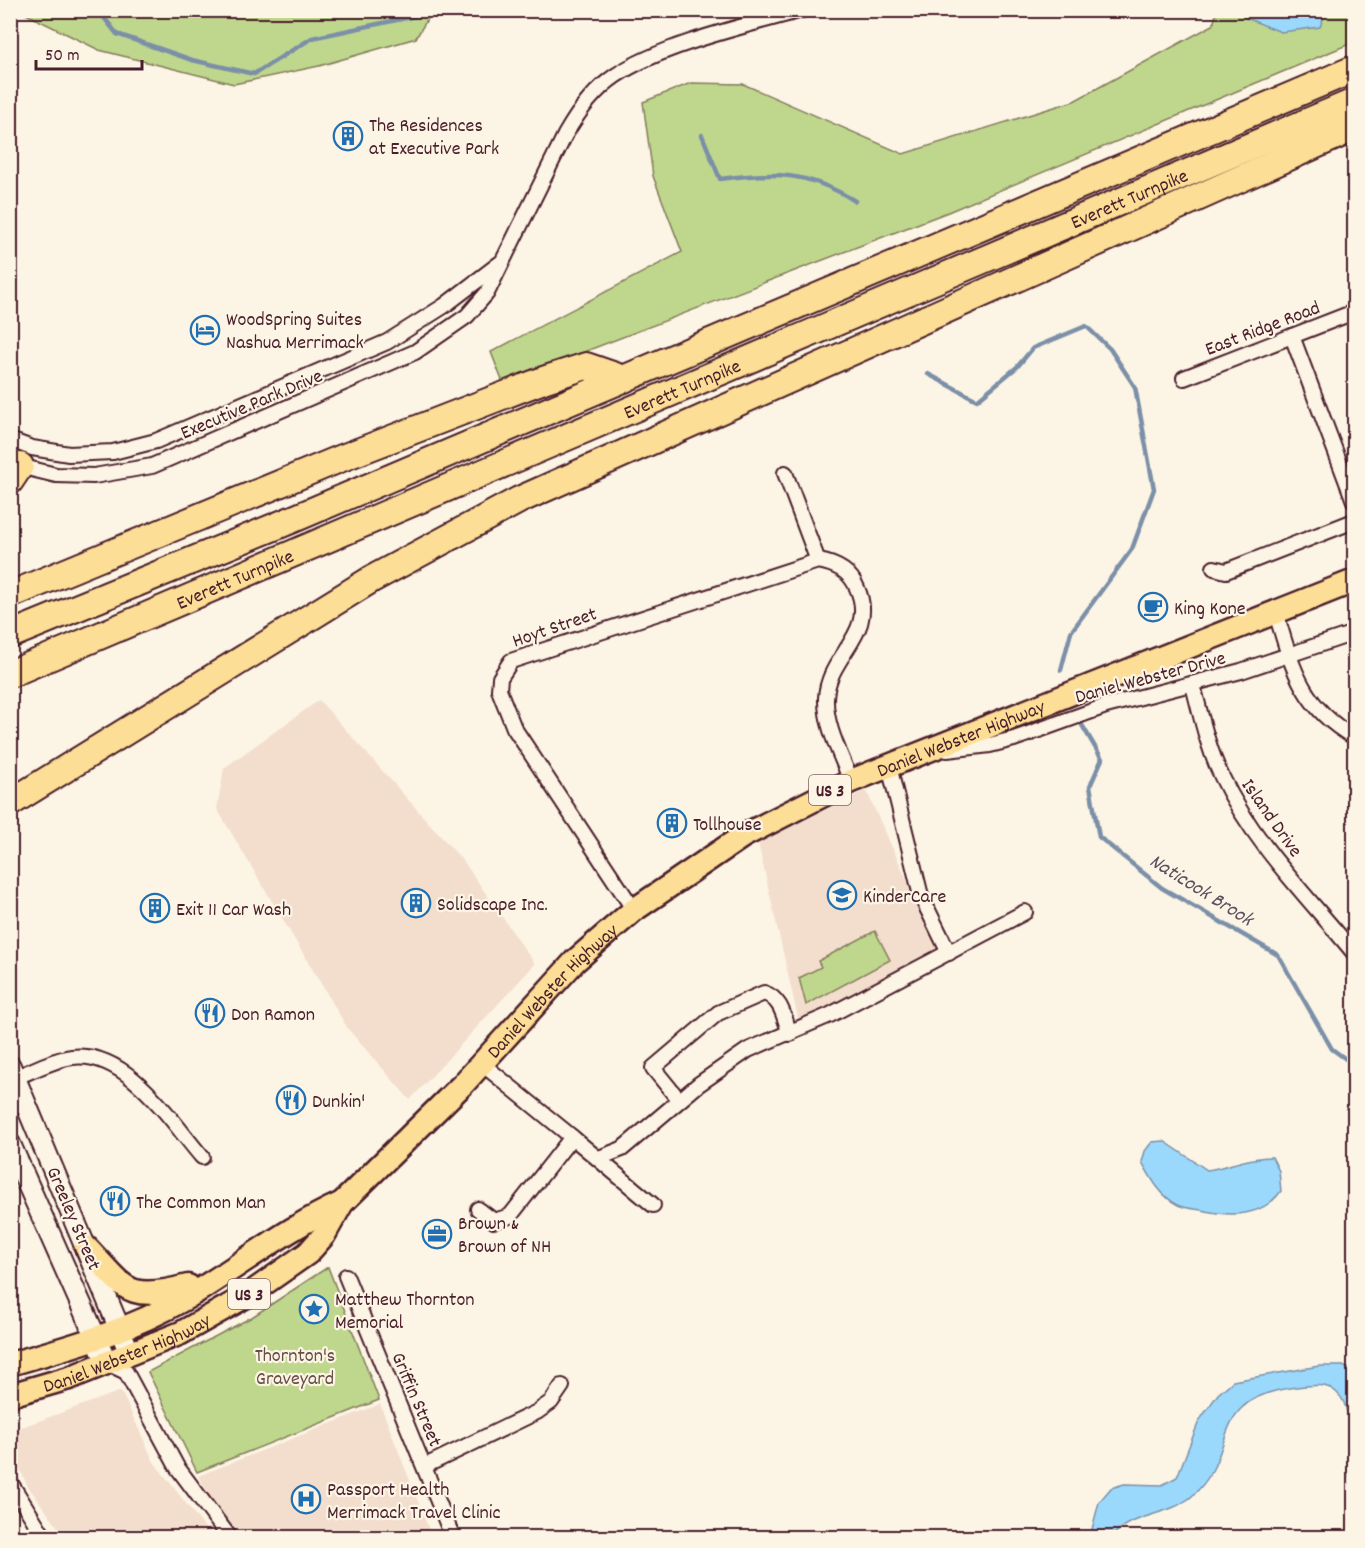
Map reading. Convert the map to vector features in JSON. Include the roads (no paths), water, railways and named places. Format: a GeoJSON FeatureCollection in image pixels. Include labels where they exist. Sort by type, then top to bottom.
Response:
{"type":"FeatureCollection","features":[{"type":"Feature","properties":{"kind":"highway","name":"Everett Turnpike"},"geometry":{"type":"LineString","coordinates":[[10,635],[624,379],[1354,69]]}},
{"type":"Feature","properties":{"kind":"highway","name":"Everett Turnpike"},"geometry":{"type":"LineString","coordinates":[[10,674],[1354,102]]}},
{"type":"Feature","properties":{"kind":"highway"},"geometry":{"type":"LineString","coordinates":[[10,803],[372,579],[519,500],[1354,128]]}},
{"type":"Feature","properties":{"kind":"highway"},"geometry":{"type":"LineString","coordinates":[[10,595],[342,458],[546,379],[586,366],[624,379]]}},
{"type":"Feature","properties":{"kind":"main road","name":"Daniel Webster Highway"},"geometry":{"type":"LineString","coordinates":[[10,1395],[121,1363],[215,1315],[308,1253],[324,1235],[342,1203],[481,1063],[575,961],[634,910],[743,836],[851,781],[1354,581]]}},
{"type":"Feature","properties":{"kind":"main road","name":"Greeley Street"},"geometry":{"type":"LineString","coordinates":[[12,1075],[122,1329],[121,1363]]}},
{"type":"Feature","properties":{"kind":"main road","name":"Greeley Street"},"geometry":{"type":"LineString","coordinates":[[10,1144],[95,1338],[121,1363]]}},
{"type":"Feature","properties":{"kind":"main road","name":"Daniel Webster Highway"},"geometry":{"type":"LineString","coordinates":[[10,1364],[122,1329],[185,1299],[317,1214],[342,1203]]}},
{"type":"Feature","properties":{"kind":"main road"},"geometry":{"type":"LineString","coordinates":[[86,1247],[119,1282],[139,1293],[163,1293],[215,1279]]}},
{"type":"Feature","properties":{"kind":"street","name":"Executive Park Drive"},"geometry":{"type":"LineString","coordinates":[[19,465],[56,475],[94,477],[128,472],[178,456],[415,352],[474,309],[487,293],[499,264],[565,135],[576,116],[597,91],[615,76],[661,53],[802,10]]}},
{"type":"Feature","properties":{"kind":"street","name":"Executive Park Drive"},"geometry":{"type":"LineString","coordinates":[[19,465],[69,454],[113,452],[178,433],[387,342],[444,306],[499,264]]}},
{"type":"Feature","properties":{"kind":"street","name":"East Ridge Road"},"geometry":{"type":"LineString","coordinates":[[1184,378],[1354,312]]}},
{"type":"Feature","properties":{"kind":"street"},"geometry":{"type":"LineString","coordinates":[[1292,336],[1354,501]]}},
{"type":"Feature","properties":{"kind":"street","name":"Executive Park Drive"},"geometry":{"type":"LineString","coordinates":[[10,440],[19,465]]}},
{"type":"Feature","properties":{"kind":"street"},"geometry":{"type":"LineString","coordinates":[[785,473],[818,561],[839,567],[848,573],[858,589],[863,607],[863,619],[858,633],[838,660],[826,695],[828,721],[851,781]]}},
{"type":"Feature","properties":{"kind":"street"},"geometry":{"type":"LineString","coordinates":[[1214,568],[1226,571],[1354,521]]}},
{"type":"Feature","properties":{"kind":"street","name":"Hoyt Street"},"geometry":{"type":"LineString","coordinates":[[634,910],[514,728],[499,690],[503,669],[511,661],[522,656],[818,561]]}},
{"type":"Feature","properties":{"kind":"street"},"geometry":{"type":"LineString","coordinates":[[1276,613],[1294,672],[1315,706],[1332,725],[1354,737]]}},
{"type":"Feature","properties":{"kind":"street","name":"Daniel Webster Drive"},"geometry":{"type":"LineString","coordinates":[[918,754],[990,745],[1106,706],[1162,690],[1193,685],[1289,657],[1354,633]]}},
{"type":"Feature","properties":{"kind":"street","name":"Island Drive"},"geometry":{"type":"LineString","coordinates":[[1193,685],[1209,744],[1221,777],[1238,807],[1266,846],[1354,953]]}},
{"type":"Feature","properties":{"kind":"street"},"geometry":{"type":"LineString","coordinates":[[889,766],[921,896],[950,953]]}},
{"type":"Feature","properties":{"kind":"street"},"geometry":{"type":"LineString","coordinates":[[599,1158],[622,1149],[679,1100],[748,1050],[790,1034],[950,953],[1025,912]]}},
{"type":"Feature","properties":{"kind":"street"},"geometry":{"type":"LineString","coordinates":[[679,1100],[653,1068],[718,1013],[764,993],[774,996],[780,1005],[790,1034]]}},
{"type":"Feature","properties":{"kind":"street"},"geometry":{"type":"LineString","coordinates":[[12,1075],[69,1057],[85,1056],[105,1061],[126,1073],[140,1086],[202,1157]]}},
{"type":"Feature","properties":{"kind":"street"},"geometry":{"type":"LineString","coordinates":[[481,1063],[599,1158],[653,1205]]}},
{"type":"Feature","properties":{"kind":"street"},"geometry":{"type":"LineString","coordinates":[[478,1209],[494,1221],[510,1216],[572,1137]]}},
{"type":"Feature","properties":{"kind":"street","name":"Griffin Street"},"geometry":{"type":"LineString","coordinates":[[346,1276],[453,1538]]}},
{"type":"Feature","properties":{"kind":"street","name":"Greeley Street"},"geometry":{"type":"LineString","coordinates":[[121,1363],[177,1467],[230,1538]]}},
{"type":"Feature","properties":{"kind":"street"},"geometry":{"type":"LineString","coordinates":[[425,1466],[537,1412],[551,1402],[562,1386]]}},
{"type":"Feature","properties":{"kind":"street"},"geometry":{"type":"LineString","coordinates":[[10,1482],[45,1538]]}},
{"type":"Feature","properties":{"kind":"water"},"geometry":{"type":"Polygon","coordinates":[[[1245,11],[1321,11],[1324,16],[1320,27],[1281,32],[1246,18],[1245,11]]]}},
{"type":"Feature","properties":{"kind":"water"},"geometry":{"type":"Polygon","coordinates":[[[1164,1141],[1207,1170],[1256,1158],[1272,1157],[1279,1171],[1281,1191],[1265,1206],[1245,1213],[1223,1214],[1178,1205],[1161,1192],[1142,1162],[1145,1151],[1152,1142],[1164,1141]]]}},
{"type":"Feature","properties":{"kind":"water"},"geometry":{"type":"Polygon","coordinates":[[[1319,1366],[1343,1366],[1354,1371],[1354,1492],[1349,1467],[1349,1425],[1343,1401],[1336,1392],[1327,1387],[1317,1385],[1296,1387],[1267,1393],[1248,1403],[1235,1415],[1216,1463],[1206,1480],[1191,1497],[1171,1508],[1129,1523],[1112,1537],[1090,1537],[1099,1502],[1111,1488],[1124,1484],[1162,1485],[1177,1477],[1199,1421],[1218,1394],[1233,1381],[1319,1366]]]}},
{"type":"Feature","properties":{"kind":"waterway","name":"Naticook Brook"},"geometry":{"type":"LineString","coordinates":[[98,10],[117,34],[192,60],[254,74],[312,38],[425,14],[426,10]]}},
{"type":"Feature","properties":{"kind":"waterway","name":"Naticook Brook"},"geometry":{"type":"LineString","coordinates":[[702,135],[720,179],[757,175],[790,176],[821,184],[855,201]]}},
{"type":"Feature","properties":{"kind":"waterway","name":"Naticook Brook"},"geometry":{"type":"LineString","coordinates":[[928,374],[977,400],[1017,367],[1033,348],[1086,326],[1110,349],[1135,387],[1154,489],[1132,549],[1071,632],[1061,670]]}},
{"type":"Feature","properties":{"kind":"waterway","name":"Naticook Brook"},"geometry":{"type":"LineString","coordinates":[[1082,725],[1102,759],[1090,786],[1099,837],[1162,888],[1278,955],[1332,1049],[1354,1065]]}},
{"type":"Feature","properties":{"kind":"place","name":"The Residences at Executive Park"},"geometry":{"type":"Point","coordinates":[348,136]}},
{"type":"Feature","properties":{"kind":"place","name":"WoodSpring Suites Nashua Merrimack"},"geometry":{"type":"Point","coordinates":[205,330]}},
{"type":"Feature","properties":{"kind":"place","name":"King Kone"},"geometry":{"type":"Point","coordinates":[1153,607]}},
{"type":"Feature","properties":{"kind":"place","name":"Tollhouse"},"geometry":{"type":"Point","coordinates":[672,823]}},
{"type":"Feature","properties":{"kind":"place","name":"KinderCare"},"geometry":{"type":"Point","coordinates":[842,895]}},
{"type":"Feature","properties":{"kind":"place","name":"Solidscape Inc."},"geometry":{"type":"Point","coordinates":[416,903]}},
{"type":"Feature","properties":{"kind":"place","name":"Exit 11 Car Wash"},"geometry":{"type":"Point","coordinates":[155,908]}},
{"type":"Feature","properties":{"kind":"place","name":"Don Ramon"},"geometry":{"type":"Point","coordinates":[210,1013]}},
{"type":"Feature","properties":{"kind":"place","name":"Dunkin'"},"geometry":{"type":"Point","coordinates":[291,1100]}},
{"type":"Feature","properties":{"kind":"place","name":"The Common Man"},"geometry":{"type":"Point","coordinates":[115,1201]}},
{"type":"Feature","properties":{"kind":"place","name":"Brown & Brown of NH"},"geometry":{"type":"Point","coordinates":[437,1234]}},
{"type":"Feature","properties":{"kind":"place","name":"Matthew Thornton Memorial"},"geometry":{"type":"Point","coordinates":[314,1309]}},
{"type":"Feature","properties":{"kind":"place","name":"Passport Health Merrimack Travel Clinic"},"geometry":{"type":"Point","coordinates":[306,1499]}},
{"type":"Feature","properties":{"kind":"park label","name":"Thornton's Graveyard"},"geometry":{"type":"Point","coordinates":[295,1366]}}]}
